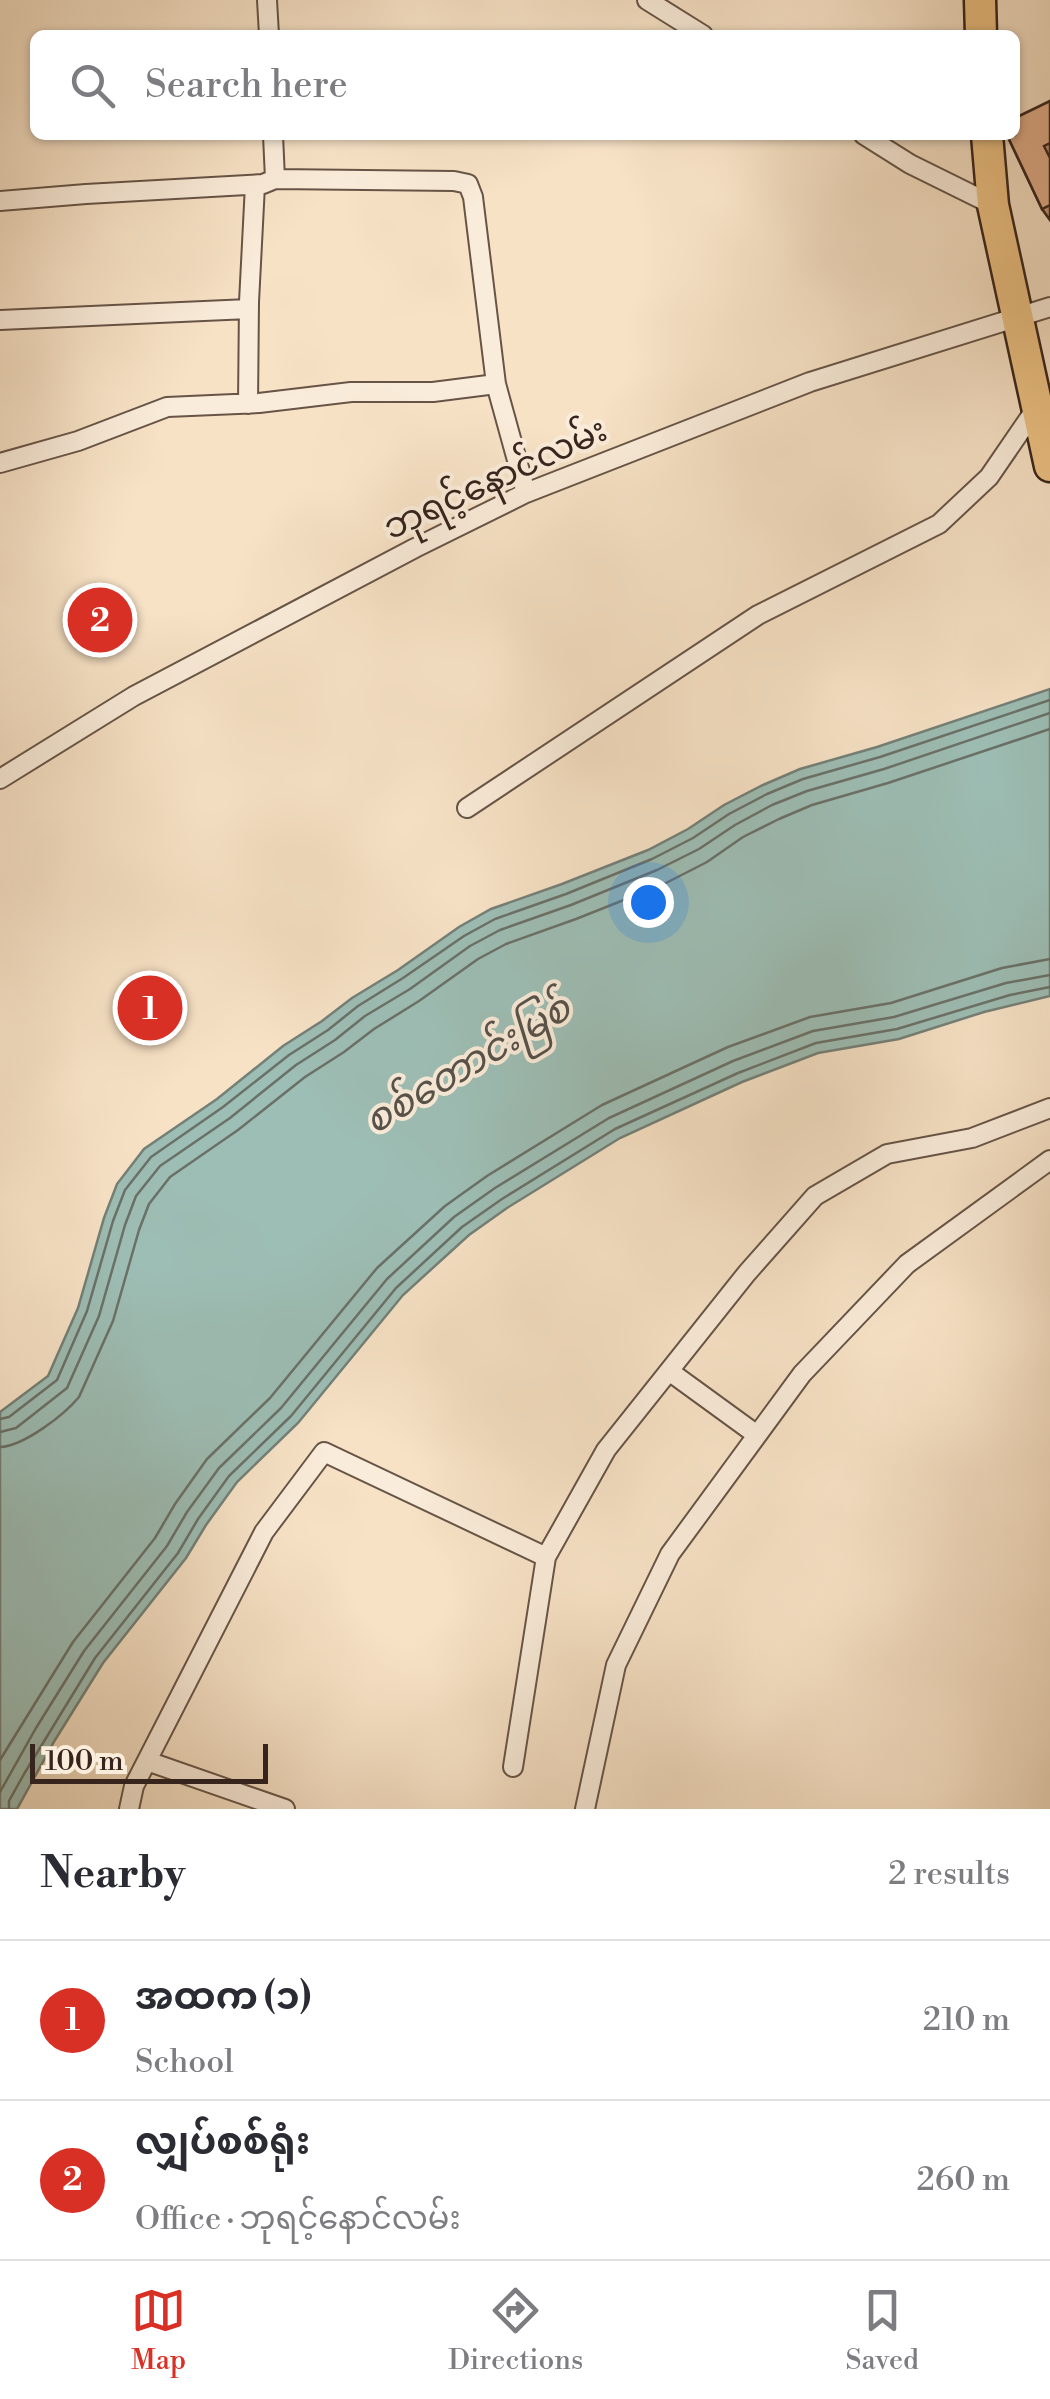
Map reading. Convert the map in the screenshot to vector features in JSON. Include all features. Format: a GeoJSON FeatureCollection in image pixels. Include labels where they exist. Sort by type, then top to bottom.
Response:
{"type":"FeatureCollection","features":[{"type":"Feature","properties":{"kind":"highway"},"geometry":{"type":"LineString","coordinates":[[980,0],[981,30]]}},
{"type":"Feature","properties":{"kind":"highway"},"geometry":{"type":"LineString","coordinates":[[987,140],[993,204],[1050,466]]}},
{"type":"Feature","properties":{"kind":"street"},"geometry":{"type":"LineString","coordinates":[[267,0],[269,30]]}},
{"type":"Feature","properties":{"kind":"street"},"geometry":{"type":"LineString","coordinates":[[648,0],[696,30]]}},
{"type":"Feature","properties":{"kind":"street"},"geometry":{"type":"LineString","coordinates":[[274,140],[276,179]]}},
{"type":"Feature","properties":{"kind":"street"},"geometry":{"type":"LineString","coordinates":[[872,140],[910,164],[993,204]]}},
{"type":"Feature","properties":{"kind":"street"},"geometry":{"type":"LineString","coordinates":[[0,201],[255,185],[276,179],[468,184],[473,197],[496,384],[526,493]]}},
{"type":"Feature","properties":{"kind":"street"},"geometry":{"type":"LineString","coordinates":[[248,404],[255,185]]}},
{"type":"Feature","properties":{"kind":"street","name":"ဘုရင့်နောင်လမ်း"},"geometry":{"type":"LineString","coordinates":[[0,779],[134,696],[526,493],[810,382],[1050,307]]}},
{"type":"Feature","properties":{"kind":"street"},"geometry":{"type":"LineString","coordinates":[[0,320],[249,309]]}},
{"type":"Feature","properties":{"kind":"street"},"geometry":{"type":"LineString","coordinates":[[0,463],[78,441],[167,407],[248,404],[351,392],[432,392],[496,384]]}},
{"type":"Feature","properties":{"kind":"street"},"geometry":{"type":"LineString","coordinates":[[468,808],[758,615],[939,524],[989,477],[1038,406]]}},
{"type":"Feature","properties":{"kind":"street"},"geometry":{"type":"LineString","coordinates":[[513,1767],[546,1558],[606,1450],[747,1273],[815,1196],[887,1154],[972,1138],[1050,1108]]}},
{"type":"Feature","properties":{"kind":"street"},"geometry":{"type":"LineString","coordinates":[[585,1809],[616,1664],[670,1554],[802,1374],[907,1264],[1050,1160]]}},
{"type":"Feature","properties":{"kind":"street"},"geometry":{"type":"LineString","coordinates":[[668,1372],[757,1436]]}},
{"type":"Feature","properties":{"kind":"street"},"geometry":{"type":"LineString","coordinates":[[129,1809],[134,1786],[264,1532],[324,1452],[546,1558]]}},
{"type":"Feature","properties":{"kind":"street"},"geometry":{"type":"LineString","coordinates":[[147,1760],[285,1809]]}},
{"type":"Feature","properties":{"kind":"water","name":"စစ်တောင်းမြစ်"},"geometry":{"type":"Polygon","coordinates":[[[1050,689],[1050,996],[899,1039],[818,1053],[742,1082],[620,1138],[469,1235],[403,1295],[298,1423],[237,1482],[186,1558],[103,1663],[17,1809],[0,1809],[0,1412],[48,1376],[78,1308],[117,1184],[144,1149],[352,998],[491,909],[648,850],[724,805],[800,769],[1050,689]]]}},
{"type":"Feature","properties":{"kind":"building"},"geometry":{"type":"Polygon","coordinates":[[[1050,101],[1050,143],[1044,146],[1050,158],[1050,205],[1042,209],[1009,140],[1020,140],[1020,116],[1050,101]]]}},
{"type":"Feature","properties":{"kind":"place","name":"လျှပ်စစ်ရုံး"},"geometry":{"type":"Point","coordinates":[100,620]}},
{"type":"Feature","properties":{"kind":"place","name":"အထက (၁)"},"geometry":{"type":"Point","coordinates":[150,1008]}}]}
